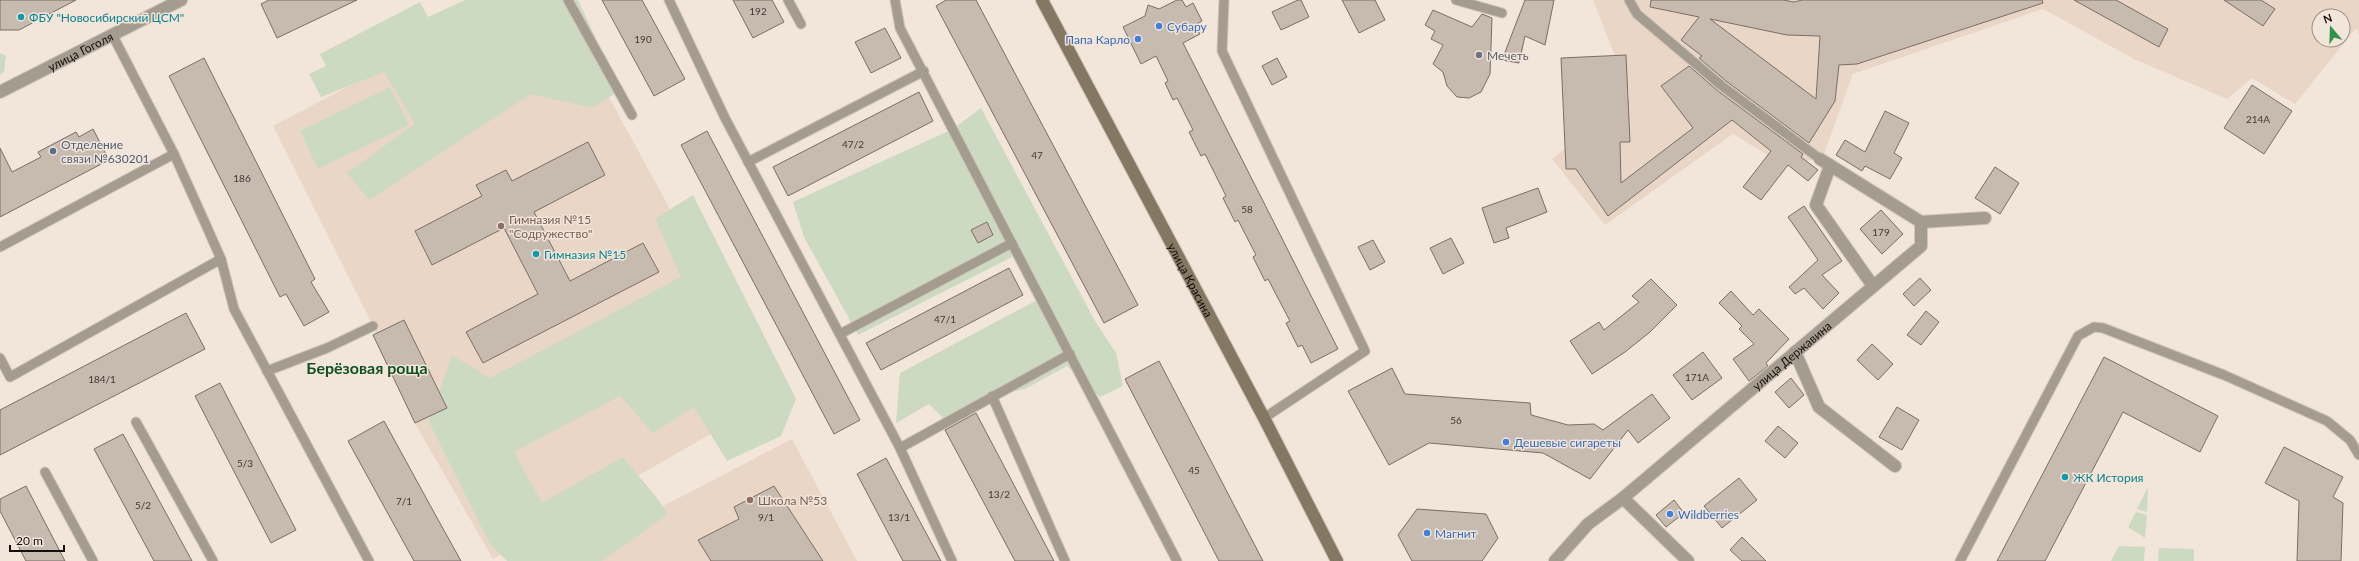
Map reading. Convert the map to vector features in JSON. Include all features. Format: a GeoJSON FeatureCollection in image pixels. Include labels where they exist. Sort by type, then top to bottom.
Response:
{"type":"FeatureCollection","features":[{"type":"Feature","properties":{"kind":"main road","name":"улица Красина"},"geometry":{"type":"LineString","coordinates":[[1045,1],[1264,418],[1337,561]]}},
{"type":"Feature","properties":{"kind":"street","name":"улица Гоголя"},"geometry":{"type":"LineString","coordinates":[[0,92],[181,0]]}},
{"type":"Feature","properties":{"kind":"street"},"geometry":{"type":"LineString","coordinates":[[1820,159],[1921,222],[1985,218]]}},
{"type":"Feature","properties":{"kind":"street"},"geometry":{"type":"LineString","coordinates":[[1830,166],[1816,205],[1873,286]]}},
{"type":"Feature","properties":{"kind":"street","name":"улица Державина"},"geometry":{"type":"LineString","coordinates":[[1555,561],[1588,524],[1623,498],[1921,246],[1921,222]]}},
{"type":"Feature","properties":{"kind":"street"},"geometry":{"type":"LineString","coordinates":[[1795,352],[1819,407],[1895,466]]}},
{"type":"Feature","properties":{"kind":"street"},"geometry":{"type":"LineString","coordinates":[[1623,498],[1688,561]]}},
{"type":"Feature","properties":{"kind":"lane"},"geometry":{"type":"LineString","coordinates":[[568,0],[632,115]]}},
{"type":"Feature","properties":{"kind":"lane"},"geometry":{"type":"LineString","coordinates":[[669,0],[725,118],[900,448],[952,561]]}},
{"type":"Feature","properties":{"kind":"lane"},"geometry":{"type":"LineString","coordinates":[[788,0],[801,24]]}},
{"type":"Feature","properties":{"kind":"lane"},"geometry":{"type":"LineString","coordinates":[[895,0],[900,28],[924,71],[1177,561]]}},
{"type":"Feature","properties":{"kind":"lane"},"geometry":{"type":"LineString","coordinates":[[1224,0],[1222,51],[1365,352],[1264,418]]}},
{"type":"Feature","properties":{"kind":"lane"},"geometry":{"type":"LineString","coordinates":[[1456,0],[1502,13]]}},
{"type":"Feature","properties":{"kind":"lane"},"geometry":{"type":"LineString","coordinates":[[1481,0],[1487,9]]}},
{"type":"Feature","properties":{"kind":"lane"},"geometry":{"type":"LineString","coordinates":[[1629,0],[1637,14],[1722,86],[1820,159]]}},
{"type":"Feature","properties":{"kind":"lane"},"geometry":{"type":"LineString","coordinates":[[112,34],[174,154],[221,259],[234,309],[369,561]]}},
{"type":"Feature","properties":{"kind":"lane"},"geometry":{"type":"LineString","coordinates":[[748,162],[924,71]]}},
{"type":"Feature","properties":{"kind":"lane"},"geometry":{"type":"LineString","coordinates":[[0,247],[174,154]]}},
{"type":"Feature","properties":{"kind":"lane"},"geometry":{"type":"LineString","coordinates":[[840,334],[1012,243]]}},
{"type":"Feature","properties":{"kind":"lane"},"geometry":{"type":"LineString","coordinates":[[0,358],[10,377],[221,259]]}},
{"type":"Feature","properties":{"kind":"lane"},"geometry":{"type":"LineString","coordinates":[[267,371],[327,348],[373,326]]}},
{"type":"Feature","properties":{"kind":"lane"},"geometry":{"type":"LineString","coordinates":[[1960,561],[2078,336],[2094,327],[2103,328],[2224,375],[2327,421],[2350,440],[2359,455]]}},
{"type":"Feature","properties":{"kind":"lane"},"geometry":{"type":"LineString","coordinates":[[900,448],[1070,354]]}},
{"type":"Feature","properties":{"kind":"lane"},"geometry":{"type":"LineString","coordinates":[[992,396],[1065,561]]}},
{"type":"Feature","properties":{"kind":"lane"},"geometry":{"type":"LineString","coordinates":[[136,422],[213,561]]}},
{"type":"Feature","properties":{"kind":"lane"},"geometry":{"type":"LineString","coordinates":[[44,472],[93,561]]}},
{"type":"Feature","properties":{"kind":"shaded area","name":"Гимназия №15 \"Содружество\""},"geometry":{"type":"Polygon","coordinates":[[[514,0],[556,0],[773,398],[493,559],[415,423],[373,335],[376,333],[373,326],[273,126],[514,0]]]}},
{"type":"Feature","properties":{"kind":"shaded area"},"geometry":{"type":"Polygon","coordinates":[[[1593,0],[2359,0],[2359,35],[2356,28],[2351,34],[2351,8],[2311,8],[2311,48],[2340,48],[2295,104],[2252,78],[2227,99],[2134,59],[2043,9],[1853,74],[1822,159],[1781,163],[1733,134],[1605,225],[1552,159],[1630,95],[1593,0]]]}},
{"type":"Feature","properties":{"kind":"shaded area","name":"Школа №53"},"geometry":{"type":"Polygon","coordinates":[[[792,439],[857,561],[558,561],[792,439]]]}},
{"type":"Feature","properties":{"kind":"green space"},"geometry":{"type":"Polygon","coordinates":[[[465,0],[578,0],[620,90],[593,108],[531,94],[369,200],[347,173],[415,124],[384,72],[321,97],[309,74],[326,66],[320,54],[420,2],[428,17],[465,0]]]}},
{"type":"Feature","properties":{"kind":"green space"},"geometry":{"type":"Polygon","coordinates":[[[0,53],[6,56],[4,72],[0,75],[0,53]]]}},
{"type":"Feature","properties":{"kind":"green space"},"geometry":{"type":"Polygon","coordinates":[[[390,87],[409,125],[318,169],[300,131],[390,87]]]}},
{"type":"Feature","properties":{"kind":"green space"},"geometry":{"type":"Polygon","coordinates":[[[981,108],[1095,321],[1116,353],[1123,386],[1100,397],[1067,366],[1025,389],[984,398],[943,418],[929,404],[896,423],[900,373],[1037,300],[1016,255],[858,335],[804,237],[793,202],[953,129],[981,108]]]}},
{"type":"Feature","properties":{"kind":"green space"},"geometry":{"type":"Polygon","coordinates":[[[693,195],[796,399],[781,436],[727,461],[694,407],[653,433],[620,396],[514,452],[542,503],[623,457],[657,498],[668,514],[602,561],[507,561],[490,544],[429,422],[452,355],[490,378],[681,277],[655,219],[693,195]]]}},
{"type":"Feature","properties":{"kind":"green space"},"geometry":{"type":"Polygon","coordinates":[[[2148,487],[2147,512],[2137,509],[2148,487]]]}},
{"type":"Feature","properties":{"kind":"green space"},"geometry":{"type":"Polygon","coordinates":[[[2136,512],[2147,515],[2145,538],[2128,527],[2136,512]]]}},
{"type":"Feature","properties":{"kind":"green space"},"geometry":{"type":"Polygon","coordinates":[[[2119,546],[2145,547],[2144,561],[2111,561],[2119,546]]]}},
{"type":"Feature","properties":{"kind":"green space"},"geometry":{"type":"Polygon","coordinates":[[[2159,548],[2194,549],[2194,561],[2158,561],[2159,548]]]}},
{"type":"Feature","properties":{"kind":"building","name":"ФБУ \"Новосибирский ЦСМ\""},"geometry":{"type":"Polygon","coordinates":[[[0,0],[76,0],[19,30],[0,30],[0,0]]]}},
{"type":"Feature","properties":{"kind":"building"},"geometry":{"type":"Polygon","coordinates":[[[269,0],[357,0],[277,38],[261,4],[269,0]]]}},
{"type":"Feature","properties":{"kind":"building"},"geometry":{"type":"Polygon","coordinates":[[[602,0],[642,0],[685,79],[654,96],[602,0]]]}},
{"type":"Feature","properties":{"kind":"building"},"geometry":{"type":"Polygon","coordinates":[[[733,0],[772,0],[784,22],[753,38],[733,0]]]}},
{"type":"Feature","properties":{"kind":"building"},"geometry":{"type":"Polygon","coordinates":[[[946,0],[976,0],[1138,305],[1104,323],[936,6],[946,0]]]}},
{"type":"Feature","properties":{"kind":"building"},"geometry":{"type":"Polygon","coordinates":[[[1177,0],[1182,0],[1186,7],[1193,3],[1202,21],[1195,25],[1200,34],[1183,43],[1338,349],[1311,363],[1302,345],[1298,347],[1286,323],[1290,321],[1268,279],[1265,281],[1253,257],[1256,255],[1238,220],[1235,222],[1223,198],[1226,196],[1205,154],[1201,156],[1189,132],[1193,130],[1177,98],[1173,100],[1165,83],[1168,81],[1156,56],[1141,64],[1123,27],[1145,16],[1148,5],[1159,9],[1177,0]]]}},
{"type":"Feature","properties":{"kind":"building"},"geometry":{"type":"Polygon","coordinates":[[[1301,0],[1309,17],[1281,30],[1272,12],[1301,0]]]}},
{"type":"Feature","properties":{"kind":"building"},"geometry":{"type":"Polygon","coordinates":[[[1342,0],[1375,0],[1385,20],[1359,33],[1342,0]]]}},
{"type":"Feature","properties":{"kind":"building"},"geometry":{"type":"Polygon","coordinates":[[[1525,0],[1554,0],[1545,45],[1525,36],[1519,63],[1502,60],[1525,0]]]}},
{"type":"Feature","properties":{"kind":"building"},"geometry":{"type":"Polygon","coordinates":[[[1651,0],[1783,0],[1794,2],[1802,0],[2042,0],[2043,3],[1857,64],[1839,65],[1835,101],[1809,143],[1726,81],[1699,58],[1702,56],[1681,40],[1699,17],[1650,7],[1651,0]],[[1710,19],[1816,99],[1820,36],[1787,35],[1710,19]]]}},
{"type":"Feature","properties":{"kind":"building"},"geometry":{"type":"Polygon","coordinates":[[[2074,0],[2116,0],[2168,29],[2159,47],[2074,0]]]}},
{"type":"Feature","properties":{"kind":"building"},"geometry":{"type":"Polygon","coordinates":[[[2224,0],[2261,0],[2275,9],[2263,26],[2224,0]]]}},
{"type":"Feature","properties":{"kind":"building","name":"Мечеть"},"geometry":{"type":"Polygon","coordinates":[[[1433,10],[1472,27],[1482,14],[1492,18],[1490,74],[1481,92],[1469,98],[1457,97],[1447,86],[1443,72],[1433,64],[1443,45],[1431,39],[1435,31],[1425,25],[1433,10]]]}},
{"type":"Feature","properties":{"kind":"building"},"geometry":{"type":"Polygon","coordinates":[[[885,28],[901,58],[871,73],[855,42],[885,28]]]}},
{"type":"Feature","properties":{"kind":"building"},"geometry":{"type":"Polygon","coordinates":[[[1626,55],[1630,142],[1620,142],[1621,183],[1693,128],[1661,86],[1689,66],[1718,91],[1803,154],[1801,157],[1818,170],[1808,181],[1788,165],[1761,200],[1743,187],[1771,151],[1732,120],[1608,216],[1576,169],[1566,169],[1561,58],[1626,55]]]}},
{"type":"Feature","properties":{"kind":"building"},"geometry":{"type":"Polygon","coordinates":[[[204,58],[315,279],[311,282],[329,312],[304,326],[286,294],[280,297],[169,76],[204,58]]]}},
{"type":"Feature","properties":{"kind":"building"},"geometry":{"type":"Polygon","coordinates":[[[1277,58],[1287,77],[1272,85],[1262,66],[1277,58]]]}},
{"type":"Feature","properties":{"kind":"building"},"geometry":{"type":"Polygon","coordinates":[[[2252,85],[2292,111],[2264,154],[2224,128],[2252,85]]]}},
{"type":"Feature","properties":{"kind":"building"},"geometry":{"type":"Polygon","coordinates":[[[919,92],[933,121],[788,196],[773,167],[919,92]]]}},
{"type":"Feature","properties":{"kind":"building"},"geometry":{"type":"Polygon","coordinates":[[[1885,111],[1909,123],[1894,153],[1902,158],[1890,179],[1865,166],[1862,171],[1836,155],[1845,140],[1865,152],[1885,111]]]}},
{"type":"Feature","properties":{"kind":"building"},"geometry":{"type":"Polygon","coordinates":[[[93,129],[109,160],[0,217],[0,148],[12,172],[41,157],[38,152],[76,132],[79,137],[93,129]]]}},
{"type":"Feature","properties":{"kind":"building"},"geometry":{"type":"Polygon","coordinates":[[[707,131],[860,420],[834,434],[681,145],[707,131]]]}},
{"type":"Feature","properties":{"kind":"building","name":"Гимназия №15"},"geometry":{"type":"Polygon","coordinates":[[[588,142],[605,175],[534,212],[570,281],[643,243],[659,272],[483,363],[466,332],[538,294],[504,228],[432,265],[415,231],[482,196],[476,185],[506,170],[512,181],[588,142]]]}},
{"type":"Feature","properties":{"kind":"building"},"geometry":{"type":"Polygon","coordinates":[[[1995,167],[2019,183],[2000,214],[1975,198],[1995,167]]]}},
{"type":"Feature","properties":{"kind":"building"},"geometry":{"type":"Polygon","coordinates":[[[1538,188],[1547,212],[1506,228],[1509,238],[1494,243],[1482,208],[1538,188]]]}},
{"type":"Feature","properties":{"kind":"building"},"geometry":{"type":"Polygon","coordinates":[[[1804,206],[1842,261],[1822,275],[1839,293],[1823,309],[1804,288],[1795,294],[1789,287],[1818,260],[1788,217],[1804,206]]]}},
{"type":"Feature","properties":{"kind":"building"},"geometry":{"type":"Polygon","coordinates":[[[1881,210],[1903,234],[1882,254],[1860,229],[1881,210]]]}},
{"type":"Feature","properties":{"kind":"building"},"geometry":{"type":"Polygon","coordinates":[[[987,222],[993,235],[978,243],[971,230],[987,222]]]}},
{"type":"Feature","properties":{"kind":"building"},"geometry":{"type":"Polygon","coordinates":[[[1451,238],[1464,263],[1443,274],[1430,248],[1451,238]]]}},
{"type":"Feature","properties":{"kind":"building"},"geometry":{"type":"Polygon","coordinates":[[[1373,240],[1385,262],[1370,270],[1358,247],[1373,240]]]}},
{"type":"Feature","properties":{"kind":"building"},"geometry":{"type":"Polygon","coordinates":[[[1009,268],[1023,295],[881,370],[866,343],[1009,268]]]}},
{"type":"Feature","properties":{"kind":"building"},"geometry":{"type":"Polygon","coordinates":[[[1920,278],[1931,290],[1914,306],[1903,294],[1920,278]]]}},
{"type":"Feature","properties":{"kind":"building"},"geometry":{"type":"Polygon","coordinates":[[[1651,279],[1677,305],[1650,332],[1625,352],[1592,374],[1570,341],[1599,322],[1604,330],[1639,302],[1632,296],[1651,279]]]}},
{"type":"Feature","properties":{"kind":"building"},"geometry":{"type":"Polygon","coordinates":[[[1731,291],[1753,315],[1759,309],[1789,339],[1766,363],[1768,366],[1749,381],[1733,359],[1754,344],[1739,329],[1742,326],[1719,303],[1731,291]]]}},
{"type":"Feature","properties":{"kind":"building"},"geometry":{"type":"Polygon","coordinates":[[[1926,311],[1939,322],[1921,345],[1907,335],[1926,311]]]}},
{"type":"Feature","properties":{"kind":"building"},"geometry":{"type":"Polygon","coordinates":[[[186,313],[205,349],[0,455],[0,410],[186,313]]]}},
{"type":"Feature","properties":{"kind":"building"},"geometry":{"type":"Polygon","coordinates":[[[404,320],[447,408],[415,423],[373,335],[404,320]]]}},
{"type":"Feature","properties":{"kind":"building"},"geometry":{"type":"Polygon","coordinates":[[[1872,344],[1893,364],[1878,380],[1857,360],[1872,344]]]}},
{"type":"Feature","properties":{"kind":"building"},"geometry":{"type":"Polygon","coordinates":[[[1703,352],[1722,378],[1692,400],[1673,375],[1703,352]]]}},
{"type":"Feature","properties":{"kind":"building","name":"ЖК История"},"geometry":{"type":"Polygon","coordinates":[[[2104,357],[2218,416],[2200,452],[2123,412],[2045,561],[1997,561],[2104,357]]]}},
{"type":"Feature","properties":{"kind":"building"},"geometry":{"type":"Polygon","coordinates":[[[1159,361],[1263,561],[1219,561],[1125,379],[1159,361]]]}},
{"type":"Feature","properties":{"kind":"building"},"geometry":{"type":"Polygon","coordinates":[[[1392,368],[1405,394],[1530,403],[1531,415],[1568,425],[1594,424],[1603,430],[1652,394],[1670,418],[1638,443],[1628,430],[1590,479],[1543,453],[1429,443],[1389,465],[1348,391],[1392,368]]]}},
{"type":"Feature","properties":{"kind":"building"},"geometry":{"type":"Polygon","coordinates":[[[1791,378],[1804,395],[1789,408],[1775,392],[1791,378]]]}},
{"type":"Feature","properties":{"kind":"building"},"geometry":{"type":"Polygon","coordinates":[[[220,383],[296,530],[271,543],[195,396],[220,383]]]}},
{"type":"Feature","properties":{"kind":"building"},"geometry":{"type":"Polygon","coordinates":[[[1897,407],[1919,420],[1902,450],[1879,437],[1897,407]]]}},
{"type":"Feature","properties":{"kind":"building"},"geometry":{"type":"Polygon","coordinates":[[[976,413],[1054,561],[1015,561],[945,430],[976,413]]]}},
{"type":"Feature","properties":{"kind":"building"},"geometry":{"type":"Polygon","coordinates":[[[384,421],[461,561],[414,561],[348,441],[384,421]]]}},
{"type":"Feature","properties":{"kind":"building"},"geometry":{"type":"Polygon","coordinates":[[[1778,426],[1798,443],[1785,458],[1765,441],[1778,426]]]}},
{"type":"Feature","properties":{"kind":"building"},"geometry":{"type":"Polygon","coordinates":[[[123,434],[192,561],[154,561],[94,449],[123,434]]]}},
{"type":"Feature","properties":{"kind":"building"},"geometry":{"type":"Polygon","coordinates":[[[2284,447],[2343,477],[2333,497],[2343,503],[2341,561],[2297,561],[2299,501],[2265,483],[2284,447]]]}},
{"type":"Feature","properties":{"kind":"building"},"geometry":{"type":"Polygon","coordinates":[[[886,458],[941,561],[903,561],[857,474],[886,458]]]}},
{"type":"Feature","properties":{"kind":"building"},"geometry":{"type":"Polygon","coordinates":[[[1739,478],[1757,500],[1722,528],[1704,506],[1739,478]]]}},
{"type":"Feature","properties":{"kind":"building"},"geometry":{"type":"Polygon","coordinates":[[[26,486],[65,561],[26,561],[0,511],[0,499],[26,486]]]}},
{"type":"Feature","properties":{"kind":"building"},"geometry":{"type":"Polygon","coordinates":[[[774,486],[823,561],[711,561],[698,540],[739,519],[734,507],[774,486]]]}},
{"type":"Feature","properties":{"kind":"building","name":"Wildberries"},"geometry":{"type":"Polygon","coordinates":[[[1674,500],[1684,513],[1666,527],[1656,515],[1674,500]]]}},
{"type":"Feature","properties":{"kind":"building"},"geometry":{"type":"Polygon","coordinates":[[[1417,509],[1486,514],[1498,538],[1482,561],[1412,561],[1398,535],[1417,509]]]}},
{"type":"Feature","properties":{"kind":"building"},"geometry":{"type":"Polygon","coordinates":[[[1742,537],[1766,561],[1742,561],[1730,550],[1742,537]]]}},
{"type":"Feature","properties":{"kind":"place","name":"ФБУ \"Новосибирский ЦСМ\""},"geometry":{"type":"Point","coordinates":[21,17]}},
{"type":"Feature","properties":{"kind":"place","name":"Субару"},"geometry":{"type":"Point","coordinates":[1159,26]}},
{"type":"Feature","properties":{"kind":"place","name":"Папа Карло"},"geometry":{"type":"Point","coordinates":[1138,39]}},
{"type":"Feature","properties":{"kind":"place","name":"Мечеть"},"geometry":{"type":"Point","coordinates":[1479,55]}},
{"type":"Feature","properties":{"kind":"place","name":"Отделение связи №630201"},"geometry":{"type":"Point","coordinates":[53,151]}},
{"type":"Feature","properties":{"kind":"place","name":"Гимназия №15 \"Содружество\""},"geometry":{"type":"Point","coordinates":[501,226]}},
{"type":"Feature","properties":{"kind":"place","name":"Гимназия №15"},"geometry":{"type":"Point","coordinates":[536,254]}},
{"type":"Feature","properties":{"kind":"place","name":"Дешевые сигареты"},"geometry":{"type":"Point","coordinates":[1506,442]}},
{"type":"Feature","properties":{"kind":"place","name":"ЖК История"},"geometry":{"type":"Point","coordinates":[2065,477]}},
{"type":"Feature","properties":{"kind":"place","name":"Школа №53"},"geometry":{"type":"Point","coordinates":[750,500]}},
{"type":"Feature","properties":{"kind":"place","name":"Wildberries"},"geometry":{"type":"Point","coordinates":[1670,514]}},
{"type":"Feature","properties":{"kind":"place","name":"Магнит"},"geometry":{"type":"Point","coordinates":[1427,533]}},
{"type":"Feature","properties":{"kind":"district","name":"Берёзовая роща"},"geometry":{"type":"Point","coordinates":[367,367]}}]}
